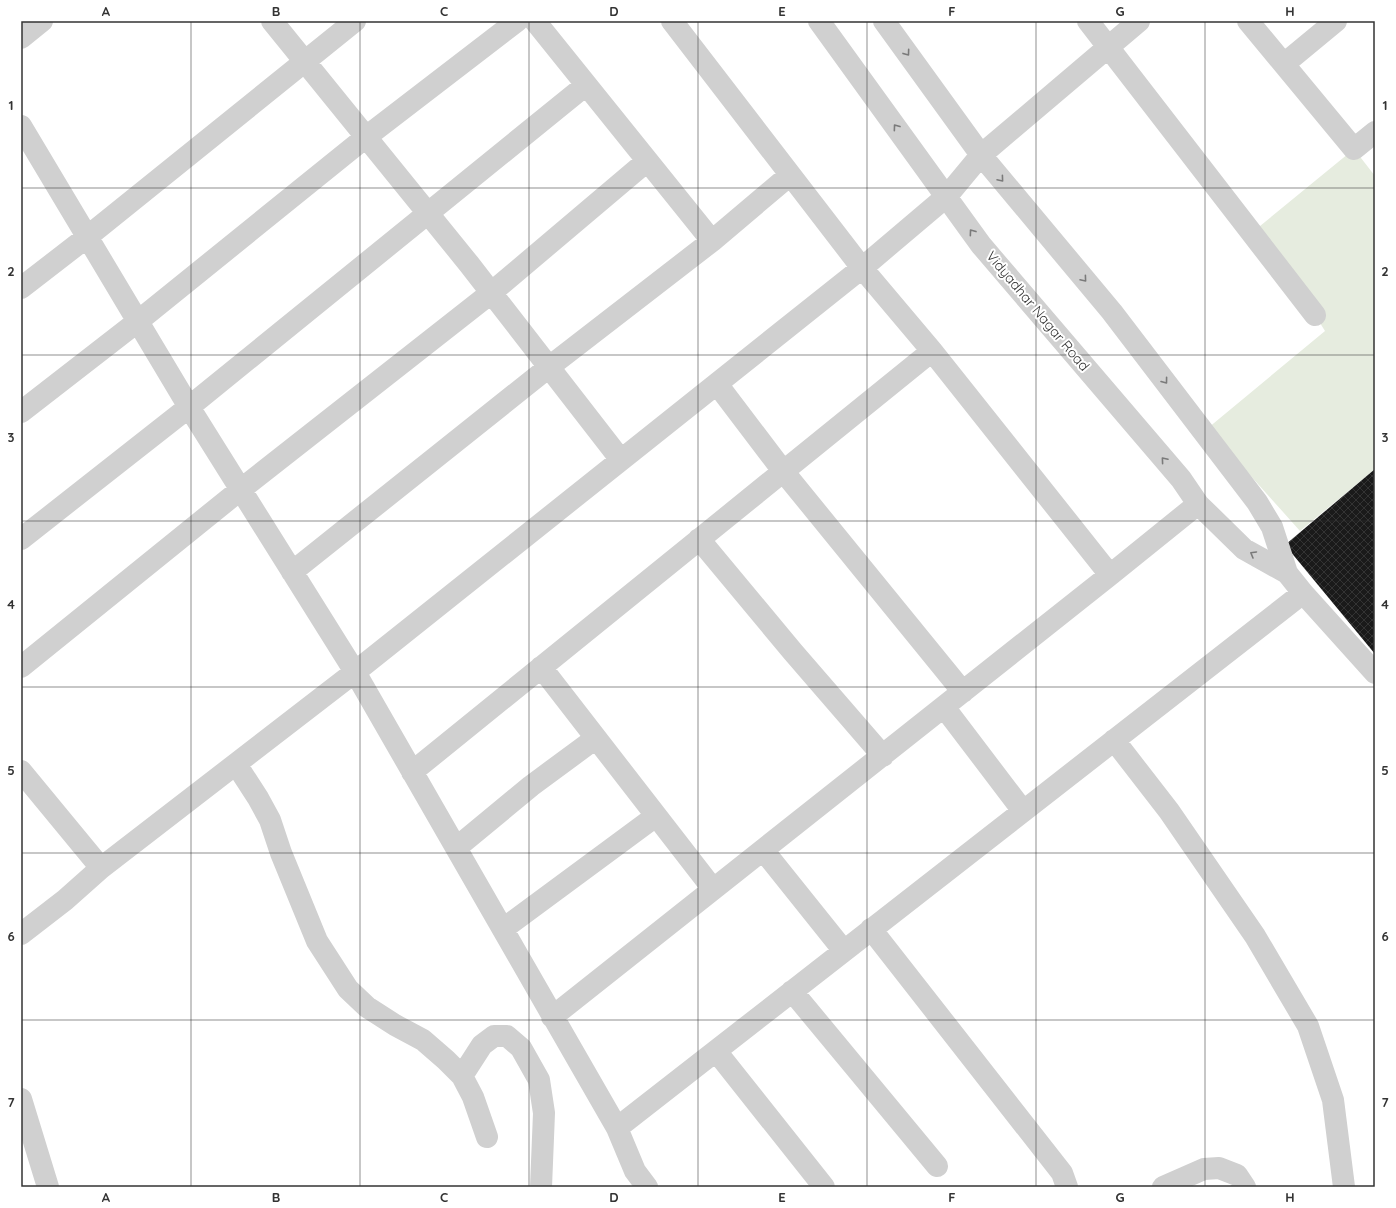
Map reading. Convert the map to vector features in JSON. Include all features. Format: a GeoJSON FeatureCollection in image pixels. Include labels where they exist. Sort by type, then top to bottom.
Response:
{"type":"FeatureCollection","features":[{"type":"Feature","properties":{"kind":"street"},"geometry":{"type":"LineString","coordinates":[[21,38],[42,21]]}},
{"type":"Feature","properties":{"kind":"street"},"geometry":{"type":"LineString","coordinates":[[272,21],[491,293],[621,460]]}},
{"type":"Feature","properties":{"kind":"street"},"geometry":{"type":"LineString","coordinates":[[21,288],[87,237],[355,21]]}},
{"type":"Feature","properties":{"kind":"street"},"geometry":{"type":"LineString","coordinates":[[21,412],[137,322],[366,137],[517,21]]}},
{"type":"Feature","properties":{"kind":"street"},"geometry":{"type":"LineString","coordinates":[[535,21],[712,241]]}},
{"type":"Feature","properties":{"kind":"street"},"geometry":{"type":"LineString","coordinates":[[672,21],[862,268],[932,351],[1110,575]]}},
{"type":"Feature","properties":{"kind":"street","name":"Vidyadhar Nagar Road"},"geometry":{"type":"LineString","coordinates":[[819,21],[982,245],[1181,479],[1198,504],[1244,548],[1287,573]]}},
{"type":"Feature","properties":{"kind":"street","name":"Vidyadhar Nagar Road"},"geometry":{"type":"LineString","coordinates":[[884,21],[981,155],[1112,312],[1257,502],[1272,527],[1287,573],[1303,593],[1375,673]]}},
{"type":"Feature","properties":{"kind":"street"},"geometry":{"type":"LineString","coordinates":[[1088,21],[1315,315]]}},
{"type":"Feature","properties":{"kind":"street"},"geometry":{"type":"LineString","coordinates":[[21,934],[65,900],[101,868],[355,672],[862,268],[947,196],[981,155],[1138,21]]}},
{"type":"Feature","properties":{"kind":"street"},"geometry":{"type":"LineString","coordinates":[[1248,21],[1354,149],[1375,132]]}},
{"type":"Feature","properties":{"kind":"street"},"geometry":{"type":"LineString","coordinates":[[1284,64],[1336,21]]}},
{"type":"Feature","properties":{"kind":"street"},"geometry":{"type":"LineString","coordinates":[[21,539],[189,407],[586,85]]}},
{"type":"Feature","properties":{"kind":"street"},"geometry":{"type":"LineString","coordinates":[[21,126],[27,153],[87,237],[137,322],[240,490],[355,672],[617,1128],[635,1171],[647,1187]]}},
{"type":"Feature","properties":{"kind":"street"},"geometry":{"type":"LineString","coordinates":[[21,667],[240,490],[491,293],[648,161]]}},
{"type":"Feature","properties":{"kind":"street"},"geometry":{"type":"LineString","coordinates":[[292,572],[549,367],[712,241],[790,175]]}},
{"type":"Feature","properties":{"kind":"street"},"geometry":{"type":"LineString","coordinates":[[412,772],[932,351]]}},
{"type":"Feature","properties":{"kind":"street"},"geometry":{"type":"LineString","coordinates":[[717,384],[783,471],[963,692]]}},
{"type":"Feature","properties":{"kind":"street"},"geometry":{"type":"LineString","coordinates":[[552,1016],[883,756],[1198,504]]}},
{"type":"Feature","properties":{"kind":"street"},"geometry":{"type":"LineString","coordinates":[[699,539],[793,652],[883,756]]}},
{"type":"Feature","properties":{"kind":"street"},"geometry":{"type":"LineString","coordinates":[[617,1128],[1303,593]]}},
{"type":"Feature","properties":{"kind":"street"},"geometry":{"type":"LineString","coordinates":[[541,668],[714,889]]}},
{"type":"Feature","properties":{"kind":"street"},"geometry":{"type":"LineString","coordinates":[[944,707],[1023,811]]}},
{"type":"Feature","properties":{"kind":"street"},"geometry":{"type":"LineString","coordinates":[[456,848],[531,786],[596,738]]}},
{"type":"Feature","properties":{"kind":"street"},"geometry":{"type":"LineString","coordinates":[[1114,740],[1169,811],[1255,936],[1308,1026],[1333,1100],[1344,1187]]}},
{"type":"Feature","properties":{"kind":"street"},"geometry":{"type":"LineString","coordinates":[[236,764],[270,820],[281,853],[317,941],[348,989],[367,1007],[423,1040],[462,1076],[473,1097],[487,1137]]}},
{"type":"Feature","properties":{"kind":"street"},"geometry":{"type":"LineString","coordinates":[[21,771],[101,868]]}},
{"type":"Feature","properties":{"kind":"street"},"geometry":{"type":"LineString","coordinates":[[503,929],[656,816]]}},
{"type":"Feature","properties":{"kind":"street"},"geometry":{"type":"LineString","coordinates":[[763,850],[844,951]]}},
{"type":"Feature","properties":{"kind":"street"},"geometry":{"type":"LineString","coordinates":[[871,929],[1062,1173],[1067,1187]]}},
{"type":"Feature","properties":{"kind":"street"},"geometry":{"type":"LineString","coordinates":[[792,991],[937,1166]]}},
{"type":"Feature","properties":{"kind":"street"},"geometry":{"type":"LineString","coordinates":[[462,1076],[482,1045],[494,1036],[507,1036],[521,1048],[538,1080],[544,1113],[541,1187]]}},
{"type":"Feature","properties":{"kind":"street"},"geometry":{"type":"LineString","coordinates":[[716,1051],[824,1187]]}},
{"type":"Feature","properties":{"kind":"street"},"geometry":{"type":"LineString","coordinates":[[21,1100],[48,1187]]}},
{"type":"Feature","properties":{"kind":"street"},"geometry":{"type":"LineString","coordinates":[[1163,1187],[1204,1169],[1219,1168],[1237,1175],[1245,1187]]}},
{"type":"Feature","properties":{"kind":"shaded area"},"geometry":{"type":"Polygon","coordinates":[[[1354,149],[1375,176],[1375,469],[1300,531],[1208,428],[1325,331],[1315,315],[1249,235],[1354,149]]]}},
{"type":"Feature","properties":{"kind":"building"},"geometry":{"type":"Polygon","coordinates":[[[1375,469],[1375,654],[1285,545],[1375,469]]]}}]}
